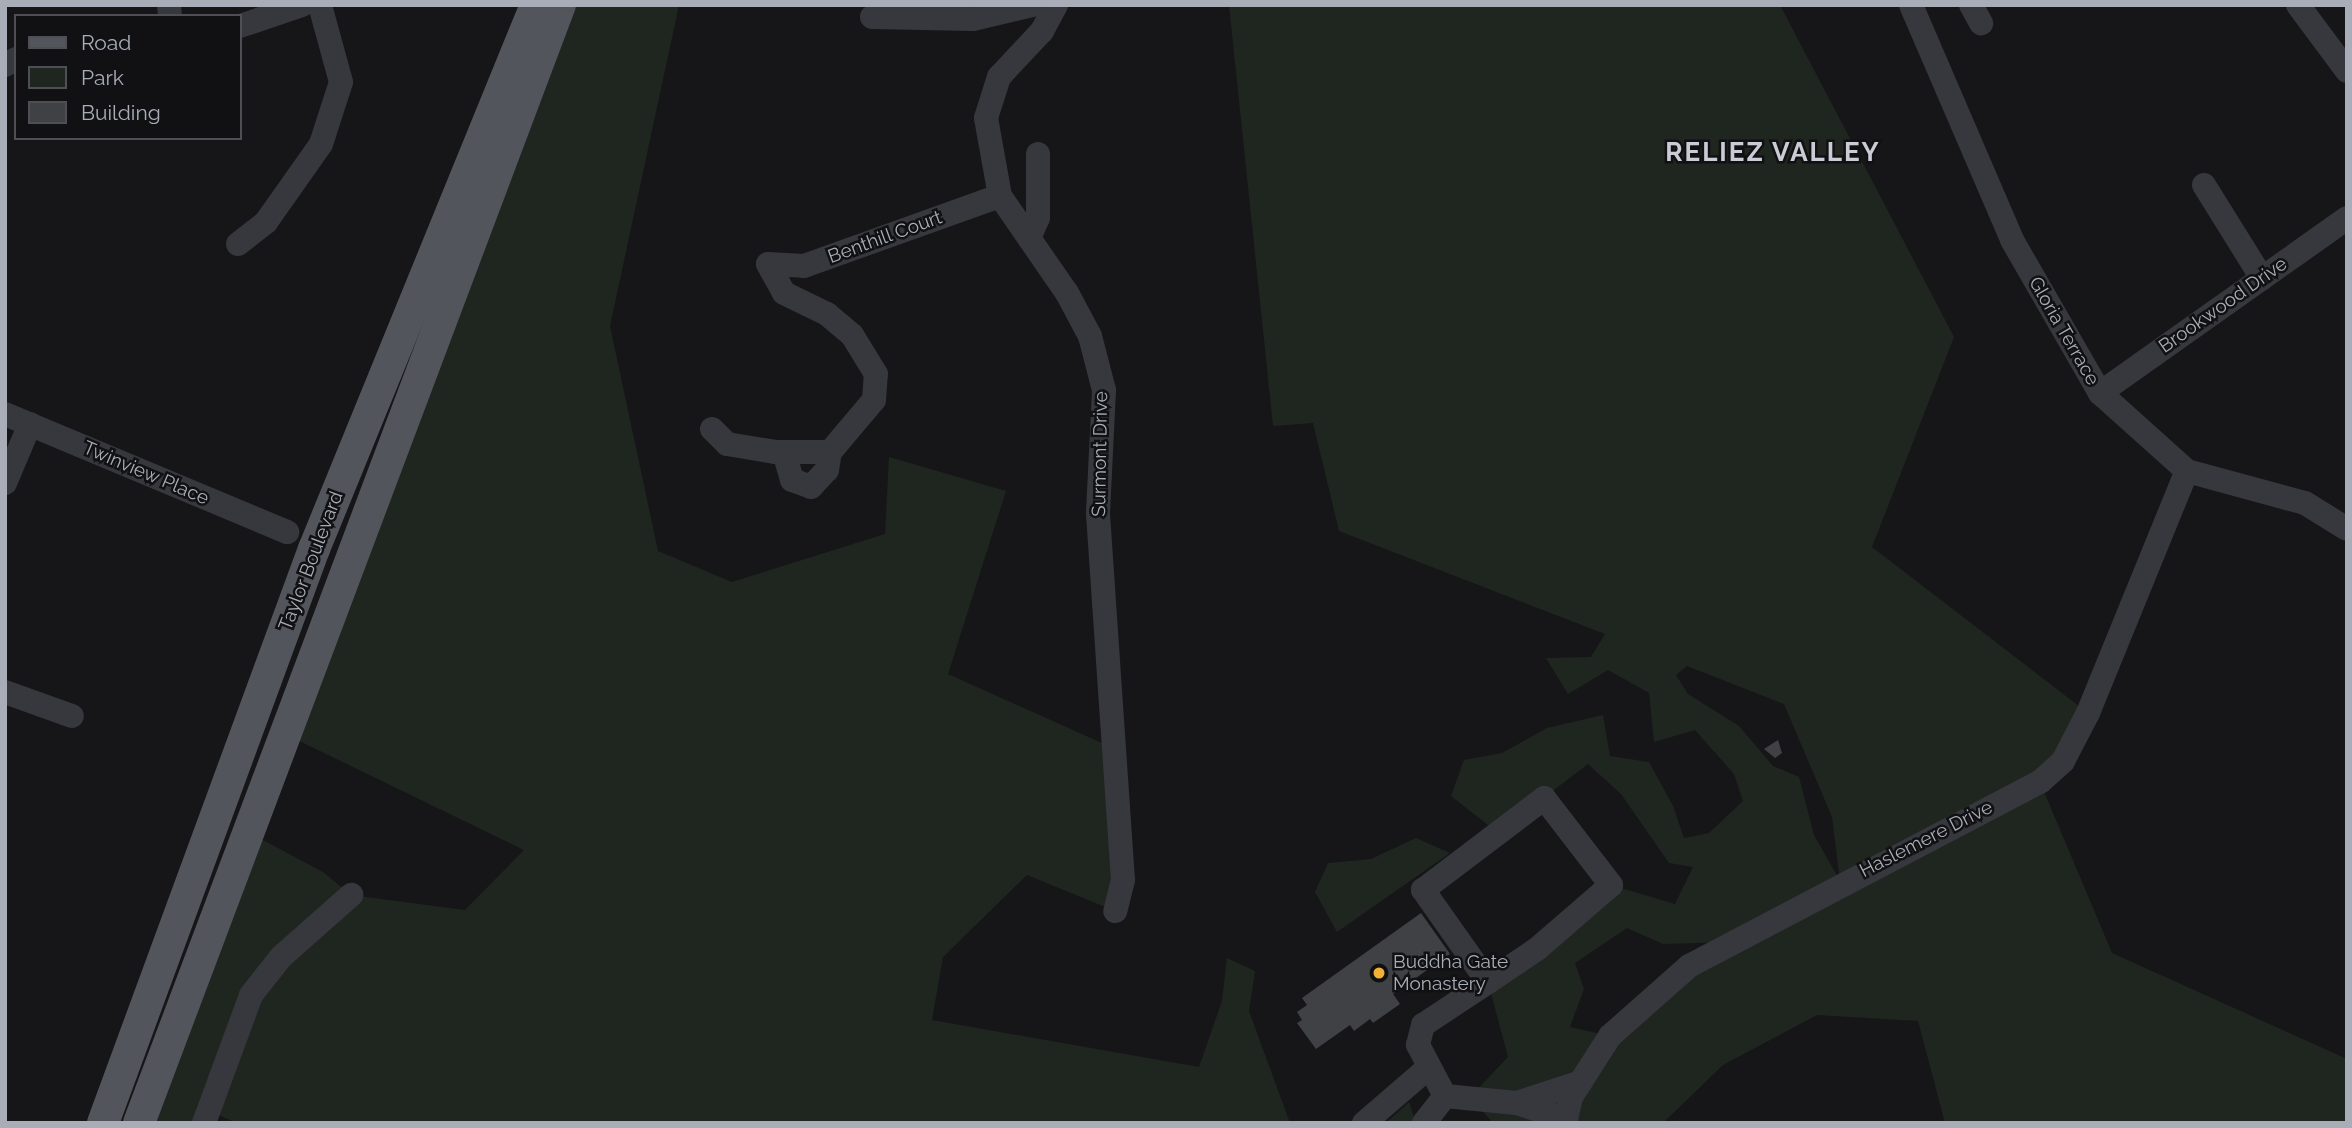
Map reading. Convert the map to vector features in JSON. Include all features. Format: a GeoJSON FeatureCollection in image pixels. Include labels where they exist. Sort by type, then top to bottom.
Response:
{"type":"FeatureCollection","features":[{"type":"Feature","properties":{"kind":"main road","name":"Taylor Boulevard"},"geometry":{"type":"LineString","coordinates":[[103,1123],[314,550],[536,5]]}},
{"type":"Feature","properties":{"kind":"main road","name":"Taylor Boulevard"},"geometry":{"type":"LineString","coordinates":[[139,1123],[560,5]]}},
{"type":"Feature","properties":{"kind":"street"},"geometry":{"type":"LineString","coordinates":[[242,25],[302,5]]}},
{"type":"Feature","properties":{"kind":"street"},"geometry":{"type":"LineString","coordinates":[[238,244],[266,222],[321,144],[341,82],[320,5]]}},
{"type":"Feature","properties":{"kind":"street"},"geometry":{"type":"LineString","coordinates":[[872,17],[973,19],[1032,5]]}},
{"type":"Feature","properties":{"kind":"street","name":"Surmont Drive"},"geometry":{"type":"LineString","coordinates":[[1056,5],[1042,31],[999,77],[986,118],[1000,196],[1090,336],[1104,390],[1098,514],[1123,880],[1115,911]]}},
{"type":"Feature","properties":{"kind":"street","name":"Gloria Terrace"},"geometry":{"type":"LineString","coordinates":[[1911,5],[2012,240],[2100,393],[2187,471],[2305,503],[2347,529]]}},
{"type":"Feature","properties":{"kind":"street"},"geometry":{"type":"LineString","coordinates":[[2298,5],[2347,71]]}},
{"type":"Feature","properties":{"kind":"street"},"geometry":{"type":"LineString","coordinates":[[1029,238],[1038,218],[1038,154]]}},
{"type":"Feature","properties":{"kind":"street"},"geometry":{"type":"LineString","coordinates":[[2204,185],[2262,278]]}},
{"type":"Feature","properties":{"kind":"street","name":"Benthill Court"},"geometry":{"type":"LineString","coordinates":[[830,452],[874,400],[876,374],[852,335],[827,314],[784,293],[768,264],[804,266],[1000,196]]}},
{"type":"Feature","properties":{"kind":"street","name":"Brookwood Drive"},"geometry":{"type":"LineString","coordinates":[[2100,393],[2347,218]]}},
{"type":"Feature","properties":{"kind":"street","name":"Twinview Place"},"geometry":{"type":"LineString","coordinates":[[5,414],[287,532]]}},
{"type":"Feature","properties":{"kind":"street"},"geometry":{"type":"LineString","coordinates":[[5,483],[30,424]]}},
{"type":"Feature","properties":{"kind":"street"},"geometry":{"type":"LineString","coordinates":[[712,429],[727,444],[783,452],[830,452],[827,470],[811,486],[792,480],[783,452]]}},
{"type":"Feature","properties":{"kind":"street","name":"Haslemere Drive"},"geometry":{"type":"LineString","coordinates":[[1566,1121],[1581,1082],[1610,1036],[1689,966],[2040,782],[2063,761],[2088,713],[2187,471]]}},
{"type":"Feature","properties":{"kind":"street"},"geometry":{"type":"LineString","coordinates":[[5,692],[72,716]]}},
{"type":"Feature","properties":{"kind":"street"},"geometry":{"type":"LineString","coordinates":[[1445,1096],[1418,1045],[1423,1025],[1488,982],[1537,948],[1611,885],[1544,798],[1423,890],[1488,982]]}},
{"type":"Feature","properties":{"kind":"street"},"geometry":{"type":"LineString","coordinates":[[204,1123],[251,995],[281,957],[351,895]]}},
{"type":"Feature","properties":{"kind":"street"},"geometry":{"type":"LineString","coordinates":[[1364,1123],[1429,1067]]}},
{"type":"Feature","properties":{"kind":"street"},"geometry":{"type":"LineString","coordinates":[[1517,1102],[1581,1082]]}},
{"type":"Feature","properties":{"kind":"street"},"geometry":{"type":"LineString","coordinates":[[1445,1096],[1517,1102],[1566,1121]]}},
{"type":"Feature","properties":{"kind":"street"},"geometry":{"type":"LineString","coordinates":[[1424,1123],[1445,1096]]}},
{"type":"Feature","properties":{"kind":"green space"},"geometry":{"type":"Polygon","coordinates":[[[560,5],[679,5],[610,326],[658,551],[732,582],[885,534],[889,457],[1006,491],[948,674],[1113,748],[1115,911],[1027,875],[943,957],[932,1020],[1199,1067],[1222,1001],[1227,958],[1255,971],[1249,1011],[1290,1123],[237,1123],[209,1111],[204,1123],[139,1123],[248,832],[323,872],[351,895],[465,910],[524,850],[285,734],[560,5]]]}},
{"type":"Feature","properties":{"kind":"green space"},"geometry":{"type":"Polygon","coordinates":[[[1229,5],[1780,5],[1954,337],[1872,547],[2088,713],[2040,782],[2112,953],[2347,1059],[2347,1123],[1945,1123],[1918,1021],[1817,1015],[1723,1065],[1663,1123],[1493,1123],[1470,1097],[1508,1057],[1488,982],[1611,885],[1675,904],[1693,867],[1669,863],[1621,794],[1588,764],[1498,833],[1451,796],[1464,760],[1502,753],[1547,728],[1603,715],[1610,756],[1649,762],[1673,806],[1684,838],[1709,833],[1743,801],[1734,774],[1695,730],[1654,742],[1649,693],[1608,670],[1568,694],[1546,658],[1591,657],[1605,634],[1339,531],[1313,423],[1273,426],[1229,5]],[[1687,666],[1676,675],[1688,694],[1739,726],[1773,766],[1799,777],[1814,835],[1840,881],[1832,817],[1784,704],[1687,666]],[[1627,928],[1575,963],[1584,989],[1570,1027],[1610,1036],[1731,942],[1663,944],[1627,928]]]}},
{"type":"Feature","properties":{"kind":"green space"},"geometry":{"type":"Polygon","coordinates":[[[1416,838],[1450,853],[1337,932],[1315,892],[1328,863],[1371,859],[1416,838]]]}},
{"type":"Feature","properties":{"kind":"green space"},"geometry":{"type":"Polygon","coordinates":[[[1409,1102],[1416,1123],[1386,1123],[1409,1102]]]}},
{"type":"Feature","properties":{"kind":"building"},"geometry":{"type":"Polygon","coordinates":[[[1778,740],[1782,753],[1775,758],[1764,749],[1778,740]]]}},
{"type":"Feature","properties":{"kind":"building","name":"Buddha Gate Monastery"},"geometry":{"type":"Polygon","coordinates":[[[1421,913],[1450,954],[1393,994],[1400,1004],[1373,1023],[1370,1019],[1354,1031],[1350,1025],[1316,1049],[1297,1023],[1302,1020],[1297,1012],[1307,1005],[1302,998],[1421,913]]]}},
{"type":"Feature","properties":{"kind":"place","name":"Buddha Gate Monastery"},"geometry":{"type":"Point","coordinates":[1379,973]}},
{"type":"Feature","properties":{"kind":"district","name":"RELIEZ VALLEY"},"geometry":{"type":"Point","coordinates":[1773,153]}}]}
